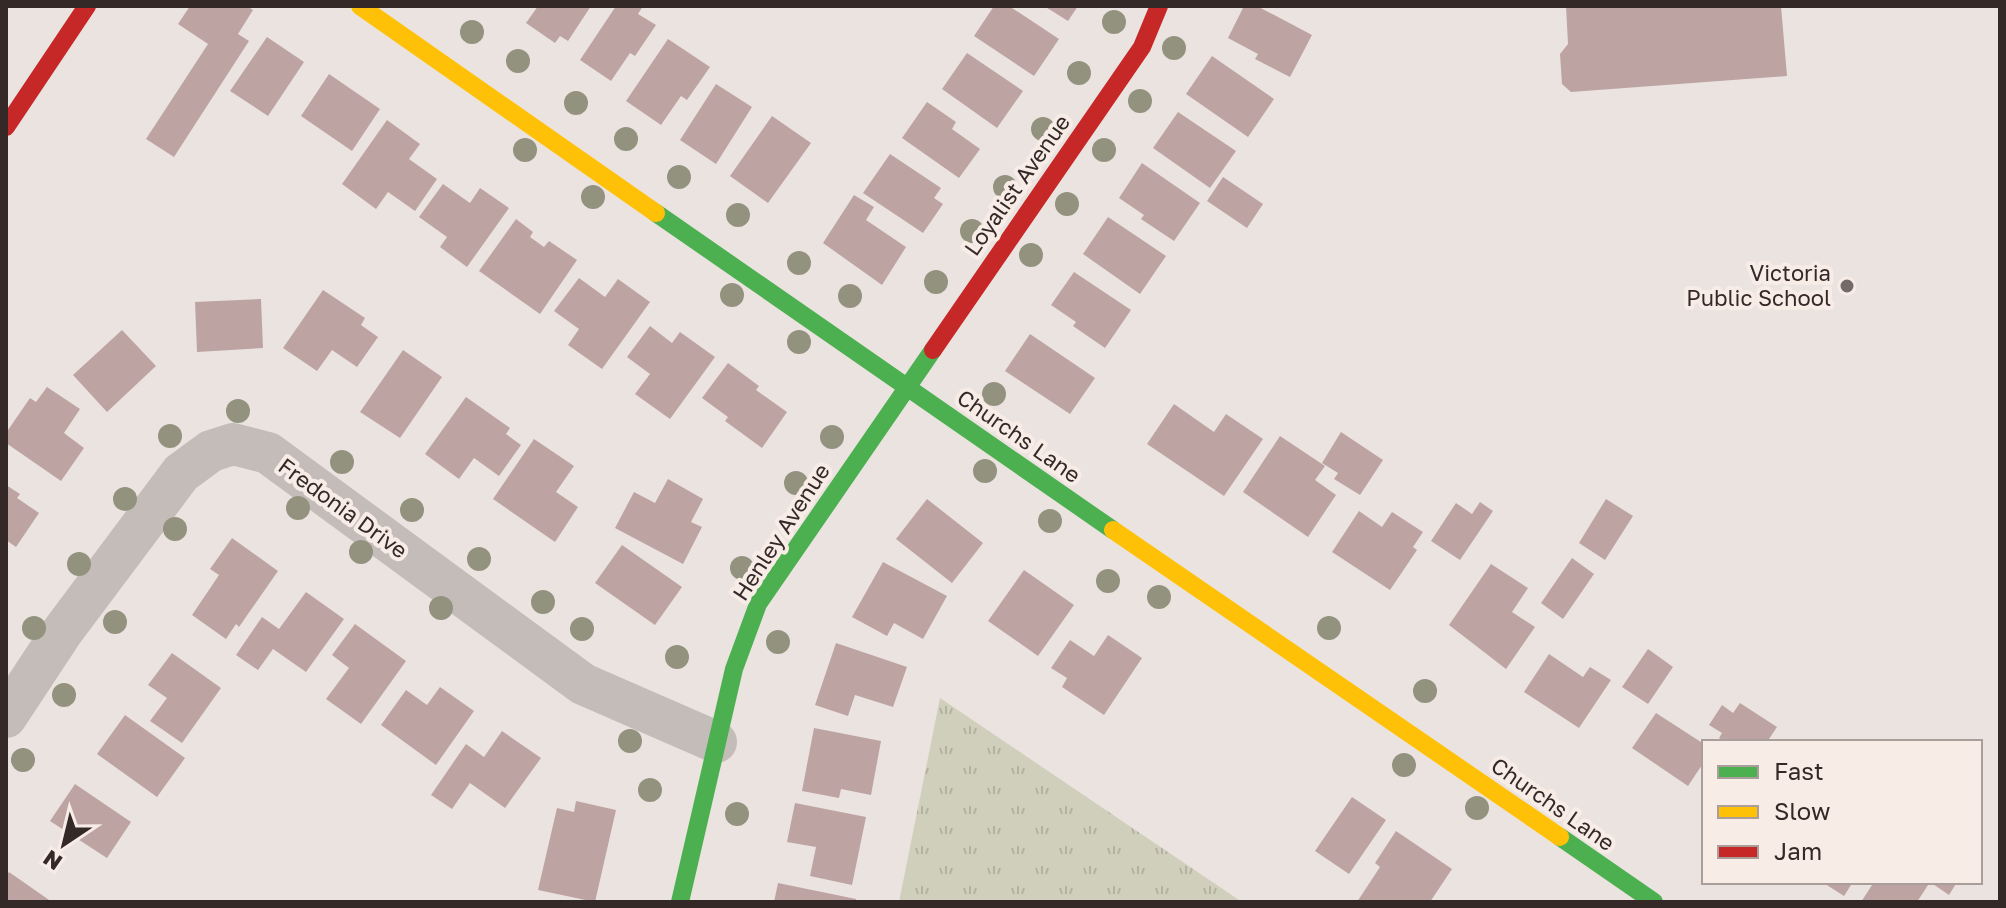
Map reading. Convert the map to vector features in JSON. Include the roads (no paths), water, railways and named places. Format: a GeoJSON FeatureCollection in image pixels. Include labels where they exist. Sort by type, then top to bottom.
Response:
{"type":"FeatureCollection","features":[{"type":"Feature","properties":{"kind":"street"},"geometry":{"type":"LineString","coordinates":[[6,127],[87,6]]}},
{"type":"Feature","properties":{"kind":"street","name":"Churchs Lane"},"geometry":{"type":"LineString","coordinates":[[360,6],[905,387],[1654,902]]}},
{"type":"Feature","properties":{"kind":"street","name":"Loyalist Avenue"},"geometry":{"type":"LineString","coordinates":[[905,387],[1142,47],[1159,6]]}},
{"type":"Feature","properties":{"kind":"street","name":"Henley Avenue"},"geometry":{"type":"LineString","coordinates":[[680,902],[734,669],[758,604],[905,387]]}},
{"type":"Feature","properties":{"kind":"street","name":"Fredonia Drive"},"geometry":{"type":"LineString","coordinates":[[6,717],[62,632],[181,473],[211,451],[233,444],[268,453],[583,684],[716,742]]}},
{"type":"Feature","properties":{"kind":"place","name":"Victoria Public School"},"geometry":{"type":"Point","coordinates":[1847,286]}}]}
